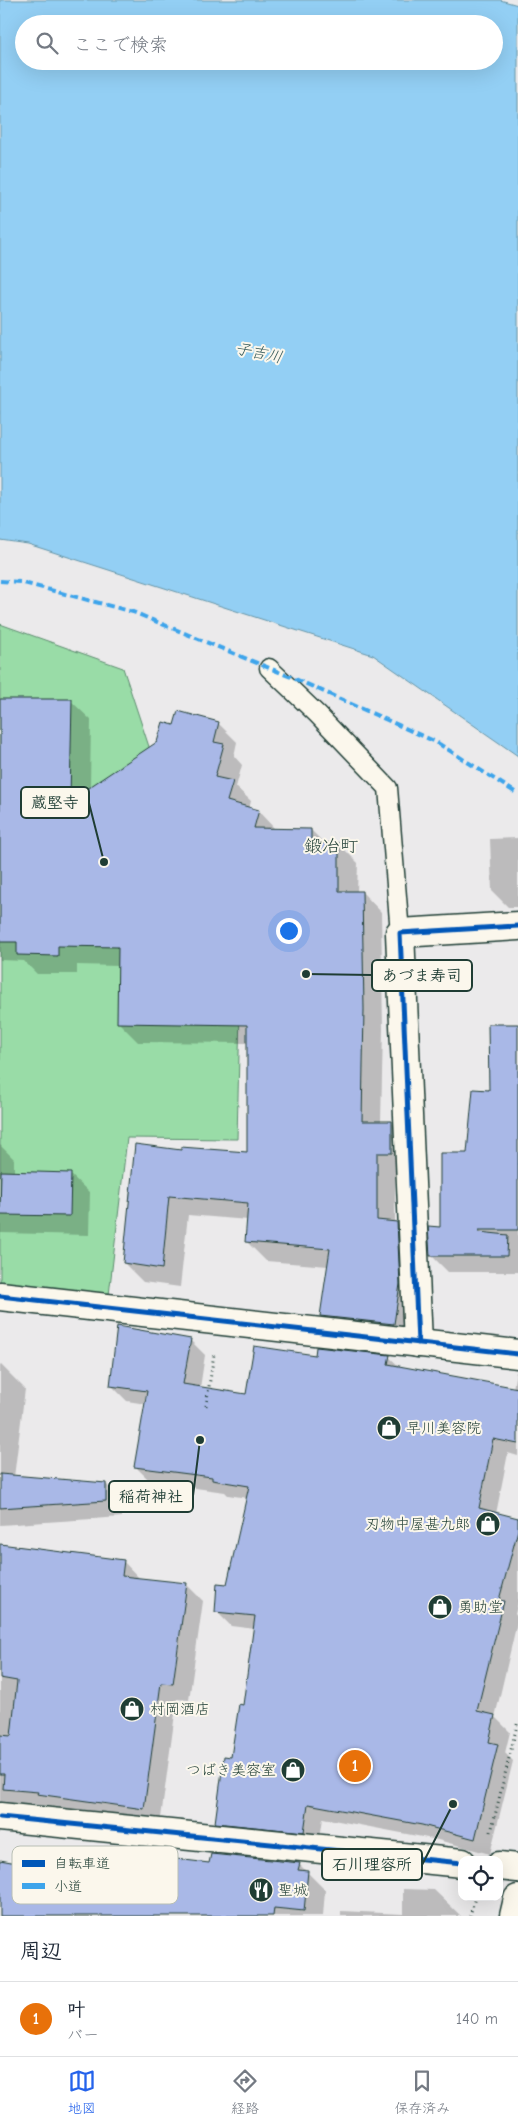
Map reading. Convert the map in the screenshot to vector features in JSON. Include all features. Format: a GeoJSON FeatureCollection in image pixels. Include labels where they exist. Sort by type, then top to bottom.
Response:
{"type":"FeatureCollection","features":[{"type":"Feature","properties":{"kind":"street"},"geometry":{"type":"LineString","coordinates":[[418,1343],[400,933],[518,926]]}},
{"type":"Feature","properties":{"kind":"street"},"geometry":{"type":"LineString","coordinates":[[0,1296],[518,1354]]}},
{"type":"Feature","properties":{"kind":"street"},"geometry":{"type":"LineString","coordinates":[[0,1816],[458,1863]]}},
{"type":"Feature","properties":{"kind":"street"},"geometry":{"type":"LineString","coordinates":[[503,1866],[518,1868]]}},
{"type":"Feature","properties":{"kind":"street"},"geometry":{"type":"LineString","coordinates":[[514,1916],[518,1899]]}},
{"type":"Feature","properties":{"kind":"lane"},"geometry":{"type":"LineString","coordinates":[[269,668],[388,788],[400,933]]}},
{"type":"Feature","properties":{"kind":"path"},"geometry":{"type":"LineString","coordinates":[[206,1406],[219,1321]]}},
{"type":"Feature","properties":{"kind":"path"},"geometry":{"type":"LineString","coordinates":[[489,1841],[518,1721]]}},
{"type":"Feature","properties":{"kind":"path"},"geometry":{"type":"LineString","coordinates":[[470,1916],[474,1901]]}},
{"type":"Feature","properties":{"kind":"green space"},"geometry":{"type":"Polygon","coordinates":[[[0,624],[123,668],[159,777],[242,926],[237,1139],[127,1138],[109,1295],[0,1283],[0,624]]]}},
{"type":"Feature","properties":{"kind":"water","name":"子吉川"},"geometry":{"type":"Polygon","coordinates":[[[0,0],[500,0],[518,5],[518,756],[373,655],[28,544],[0,540],[0,0]]]}},
{"type":"Feature","properties":{"kind":"building"},"geometry":{"type":"Polygon","coordinates":[[[0,699],[72,699],[70,800],[157,742],[163,722],[174,725],[178,711],[219,722],[214,742],[224,744],[215,777],[233,781],[227,801],[259,810],[254,828],[311,829],[311,843],[339,843],[339,891],[362,891],[364,1009],[362,1121],[392,1121],[392,1153],[377,1153],[377,1220],[397,1222],[400,1284],[394,1324],[320,1316],[330,1249],[245,1242],[248,1203],[169,1196],[162,1269],[123,1263],[135,1144],[181,1150],[181,1147],[247,1152],[247,1025],[117,1023],[118,947],[58,946],[58,956],[17,955],[17,942],[0,942],[0,699]]]}},
{"type":"Feature","properties":{"kind":"building"},"geometry":{"type":"Polygon","coordinates":[[[488,1024],[518,1024],[518,1230],[479,1230],[479,1232],[508,1235],[507,1256],[430,1256],[428,1226],[440,1227],[440,1153],[467,1153],[473,1089],[489,1090],[488,1024]]]}},
{"type":"Feature","properties":{"kind":"building"},"geometry":{"type":"Polygon","coordinates":[[[1,1171],[71,1173],[70,1216],[0,1215],[1,1171]]]}},
{"type":"Feature","properties":{"kind":"building"},"geometry":{"type":"Polygon","coordinates":[[[117,1326],[191,1339],[183,1384],[246,1394],[254,1346],[315,1355],[316,1347],[390,1355],[388,1364],[518,1388],[518,1444],[493,1439],[479,1508],[518,1518],[518,1530],[499,1600],[504,1601],[477,1711],[495,1715],[489,1742],[498,1744],[475,1839],[422,1825],[308,1804],[304,1832],[215,1823],[224,1756],[231,1757],[239,1704],[243,1705],[255,1616],[215,1612],[217,1583],[227,1584],[249,1486],[212,1480],[212,1477],[134,1467],[147,1391],[110,1386],[117,1326]]]}},
{"type":"Feature","properties":{"kind":"building"},"geometry":{"type":"Polygon","coordinates":[[[0,1474],[106,1483],[106,1501],[0,1508],[0,1474]]]}},
{"type":"Feature","properties":{"kind":"building"},"geometry":{"type":"Polygon","coordinates":[[[0,1544],[124,1560],[122,1576],[187,1583],[173,1684],[161,1683],[144,1809],[37,1794],[38,1792],[3,1789],[4,1774],[0,1774],[0,1735],[11,1736],[17,1681],[0,1678],[0,1544]]]}},
{"type":"Feature","properties":{"kind":"building"},"geometry":{"type":"Polygon","coordinates":[[[211,1854],[300,1863],[298,1870],[308,1871],[304,1911],[274,1908],[273,1916],[0,1916],[0,1860],[12,1862],[12,1904],[178,1904],[178,1859],[209,1863],[211,1854]]]}},
{"type":"Feature","properties":{"kind":"marked path"},"geometry":{"type":"LineString","coordinates":[[0,581],[20,582],[133,612],[291,677],[436,742],[518,794]]}},
{"type":"Feature","properties":{"kind":"cycle path"},"geometry":{"type":"LineString","coordinates":[[418,1343],[400,933],[518,926]]}},
{"type":"Feature","properties":{"kind":"cycle path"},"geometry":{"type":"LineString","coordinates":[[0,1296],[518,1354]]}},
{"type":"Feature","properties":{"kind":"cycle path"},"geometry":{"type":"LineString","coordinates":[[0,1817],[458,1863]]}},
{"type":"Feature","properties":{"kind":"place","name":"蔵堅寺"},"geometry":{"type":"Point","coordinates":[104,862]}},
{"type":"Feature","properties":{"kind":"place","name":"あづま寿司"},"geometry":{"type":"Point","coordinates":[306,974]}},
{"type":"Feature","properties":{"kind":"place","name":"早川美容院"},"geometry":{"type":"Point","coordinates":[389,1428]}},
{"type":"Feature","properties":{"kind":"place","name":"稲荷神社"},"geometry":{"type":"Point","coordinates":[200,1440]}},
{"type":"Feature","properties":{"kind":"place","name":"刃物中屋甚九郎"},"geometry":{"type":"Point","coordinates":[488,1524]}},
{"type":"Feature","properties":{"kind":"place","name":"勇助堂"},"geometry":{"type":"Point","coordinates":[440,1607]}},
{"type":"Feature","properties":{"kind":"place","name":"村岡酒店"},"geometry":{"type":"Point","coordinates":[132,1709]}},
{"type":"Feature","properties":{"kind":"place","name":"叶"},"geometry":{"type":"Point","coordinates":[355,1766]}},
{"type":"Feature","properties":{"kind":"place","name":"つばき美容室"},"geometry":{"type":"Point","coordinates":[293,1770]}},
{"type":"Feature","properties":{"kind":"place","name":"石川理容所"},"geometry":{"type":"Point","coordinates":[453,1804]}},
{"type":"Feature","properties":{"kind":"place","name":"聖城"},"geometry":{"type":"Point","coordinates":[261,1890]}},
{"type":"Feature","properties":{"kind":"district","name":"鍛冶町"},"geometry":{"type":"Point","coordinates":[331,846]}}]}
